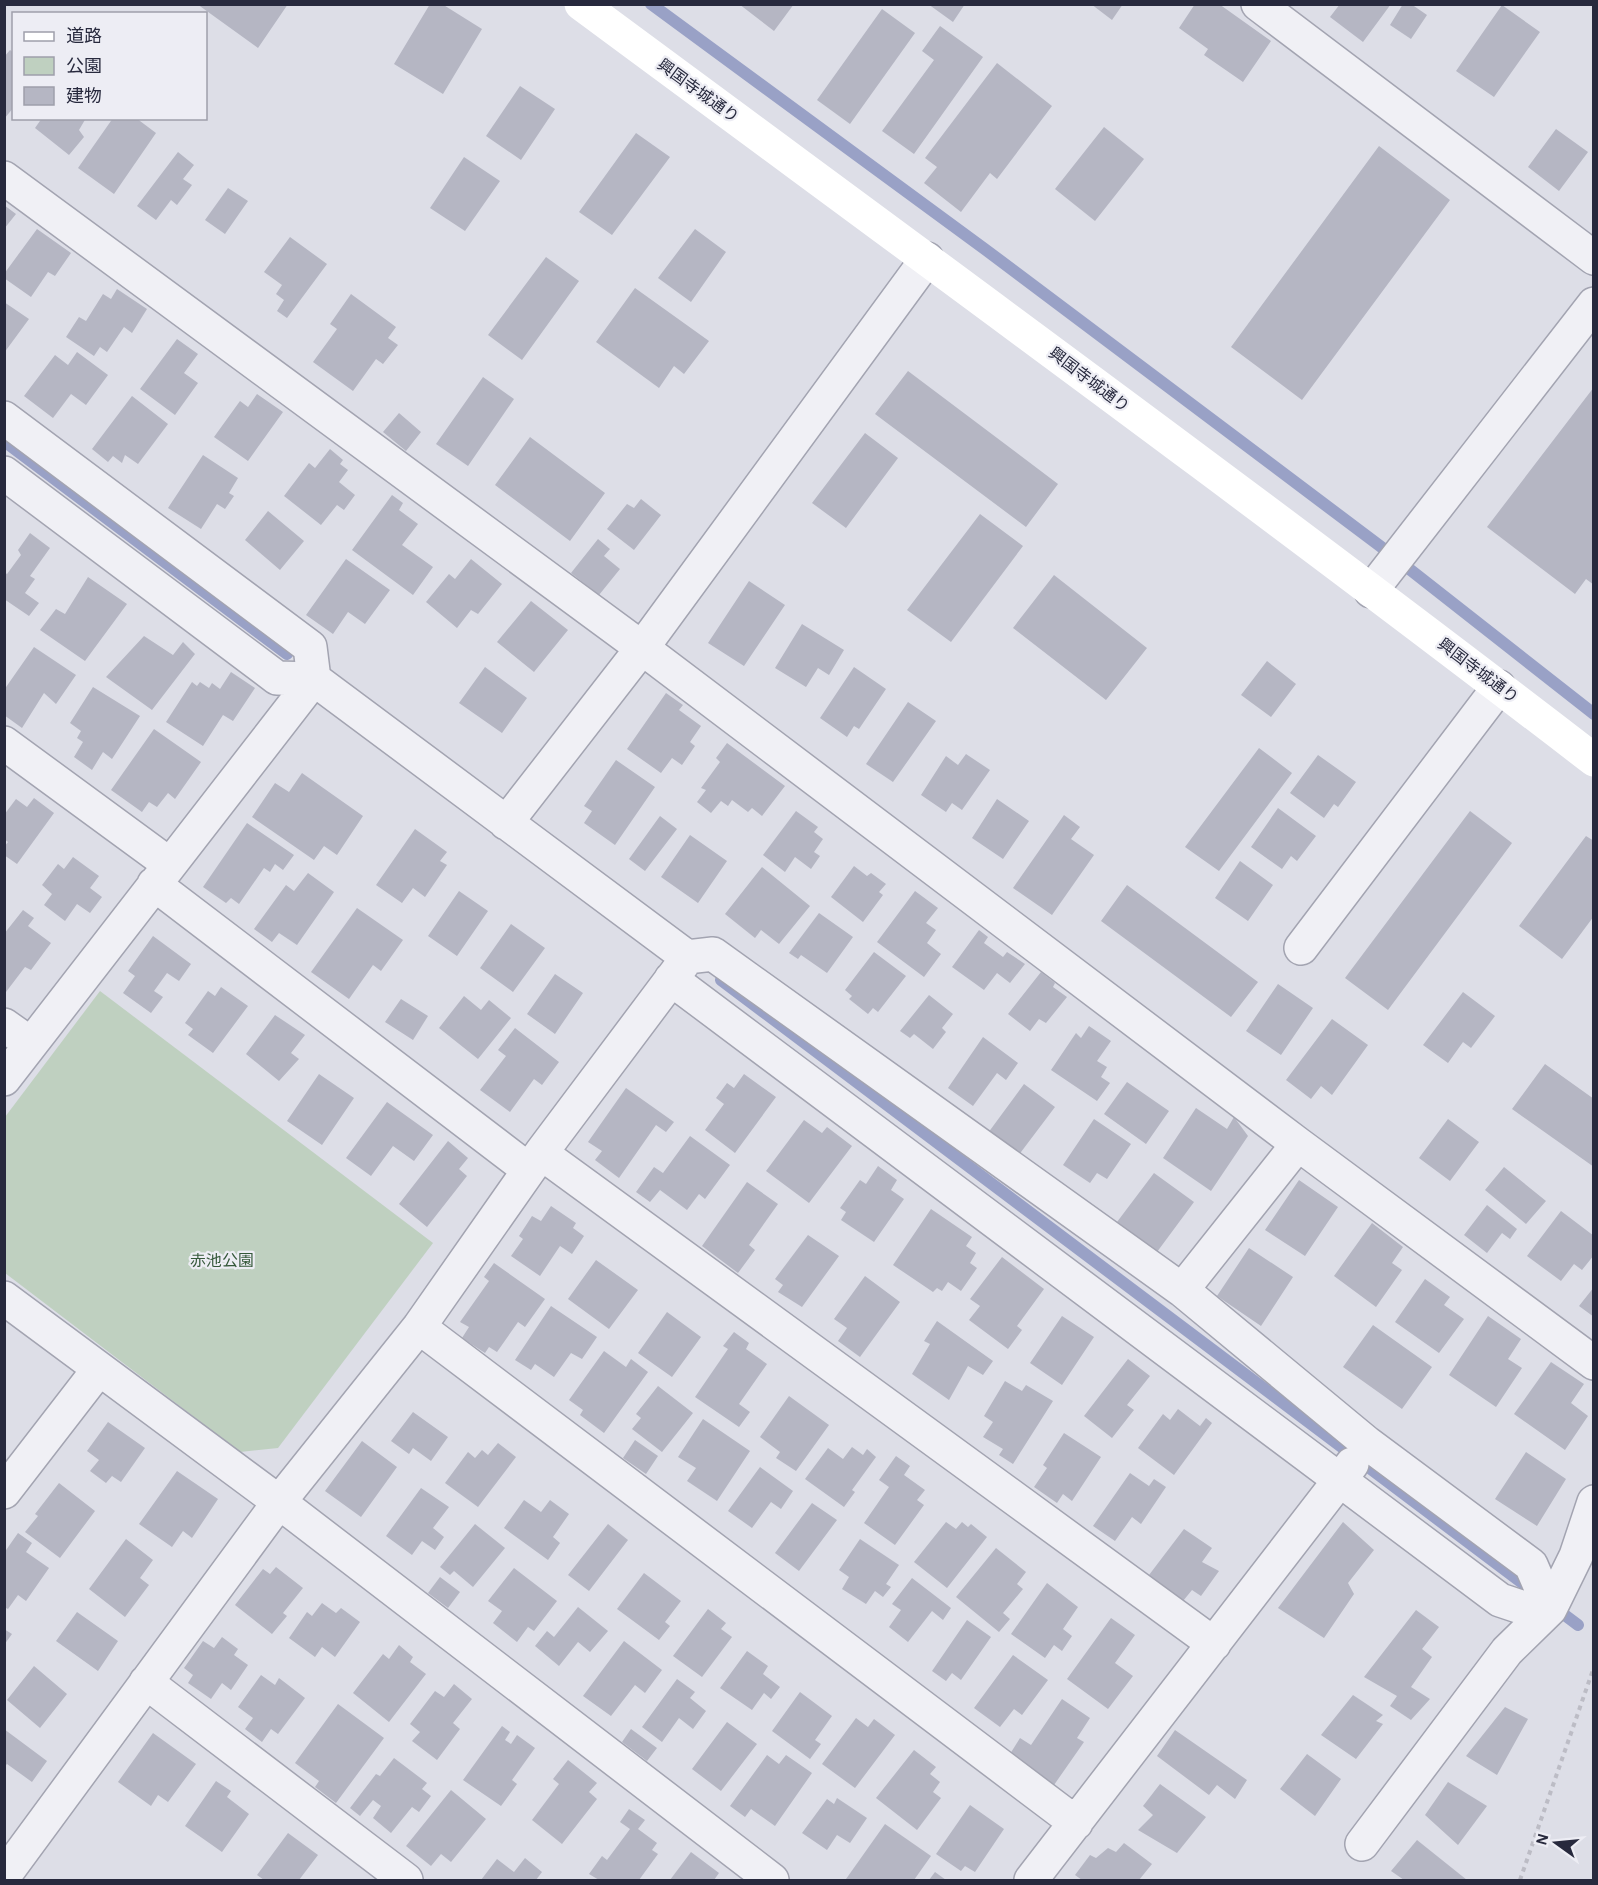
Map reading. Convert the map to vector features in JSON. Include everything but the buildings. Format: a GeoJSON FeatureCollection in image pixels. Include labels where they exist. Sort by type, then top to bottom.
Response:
{"type":"FeatureCollection","features":[{"type":"Feature","properties":{"kind":"main road","name":"興国寺城通り"},"geometry":{"type":"LineString","coordinates":[[581,4],[1376,586],[1498,687],[1593,760]]}},
{"type":"Feature","properties":{"kind":"street"},"geometry":{"type":"LineString","coordinates":[[1258,4],[1593,258]]}},
{"type":"Feature","properties":{"kind":"street"},"geometry":{"type":"LineString","coordinates":[[4,178],[642,648],[1593,1364]]}},
{"type":"Feature","properties":{"kind":"street"},"geometry":{"type":"LineString","coordinates":[[506,823],[642,648],[927,259]]}},
{"type":"Feature","properties":{"kind":"street"},"geometry":{"type":"LineString","coordinates":[[1376,586],[1593,304]]}},
{"type":"Feature","properties":{"kind":"street"},"geometry":{"type":"LineString","coordinates":[[4,418],[310,647],[314,679],[4,1079]]}},
{"type":"Feature","properties":{"kind":"street"},"geometry":{"type":"LineString","coordinates":[[4,472],[277,678],[314,679],[506,823],[679,968],[1339,1480],[1500,1600],[1524,1608],[1550,1609]]}},
{"type":"Feature","properties":{"kind":"street"},"geometry":{"type":"LineString","coordinates":[[1302,948],[1498,687]]}},
{"type":"Feature","properties":{"kind":"street"},"geometry":{"type":"LineString","coordinates":[[4,743],[162,874],[535,1162],[1214,1644]]}},
{"type":"Feature","properties":{"kind":"street"},"geometry":{"type":"LineString","coordinates":[[4,1876],[279,1502],[419,1327],[535,1162],[679,968],[713,954],[1182,1290],[1368,1443],[1532,1565],[1550,1609]]}},
{"type":"Feature","properties":{"kind":"street"},"geometry":{"type":"LineString","coordinates":[[4,1025],[31,1044]]}},
{"type":"Feature","properties":{"kind":"street"},"geometry":{"type":"LineString","coordinates":[[1182,1290],[1298,1144]]}},
{"type":"Feature","properties":{"kind":"street"},"geometry":{"type":"LineString","coordinates":[[4,1298],[279,1502],[768,1879]]}},
{"type":"Feature","properties":{"kind":"street"},"geometry":{"type":"LineString","coordinates":[[419,1327],[1076,1824]]}},
{"type":"Feature","properties":{"kind":"street"},"geometry":{"type":"LineString","coordinates":[[4,1492],[99,1370]]}},
{"type":"Feature","properties":{"kind":"street"},"geometry":{"type":"LineString","coordinates":[[1031,1881],[1368,1443]]}},
{"type":"Feature","properties":{"kind":"street"},"geometry":{"type":"LineString","coordinates":[[1362,1844],[1506,1651],[1550,1609],[1576,1556],[1593,1502]]}},
{"type":"Feature","properties":{"kind":"street"},"geometry":{"type":"LineString","coordinates":[[146,1682],[406,1881]]}},
{"type":"Feature","properties":{"kind":"path"},"geometry":{"type":"LineString","coordinates":[[1520,1881],[1593,1667]]}},
{"type":"Feature","properties":{"kind":"green space","name":"赤池公園"},"geometry":{"type":"Polygon","coordinates":[[[100,991],[433,1243],[278,1448],[240,1452],[5,1273],[5,1117],[100,991]]]}},
{"type":"Feature","properties":{"kind":"waterway"},"geometry":{"type":"LineString","coordinates":[[651,4],[986,250],[1380,546],[1594,714]]}},
{"type":"Feature","properties":{"kind":"waterway"},"geometry":{"type":"LineString","coordinates":[[4,441],[287,654]]}},
{"type":"Feature","properties":{"kind":"waterway"},"geometry":{"type":"LineString","coordinates":[[721,980],[1533,1591]]}},
{"type":"Feature","properties":{"kind":"waterway"},"geometry":{"type":"LineString","coordinates":[[1554,1607],[1578,1625]]}}]}
